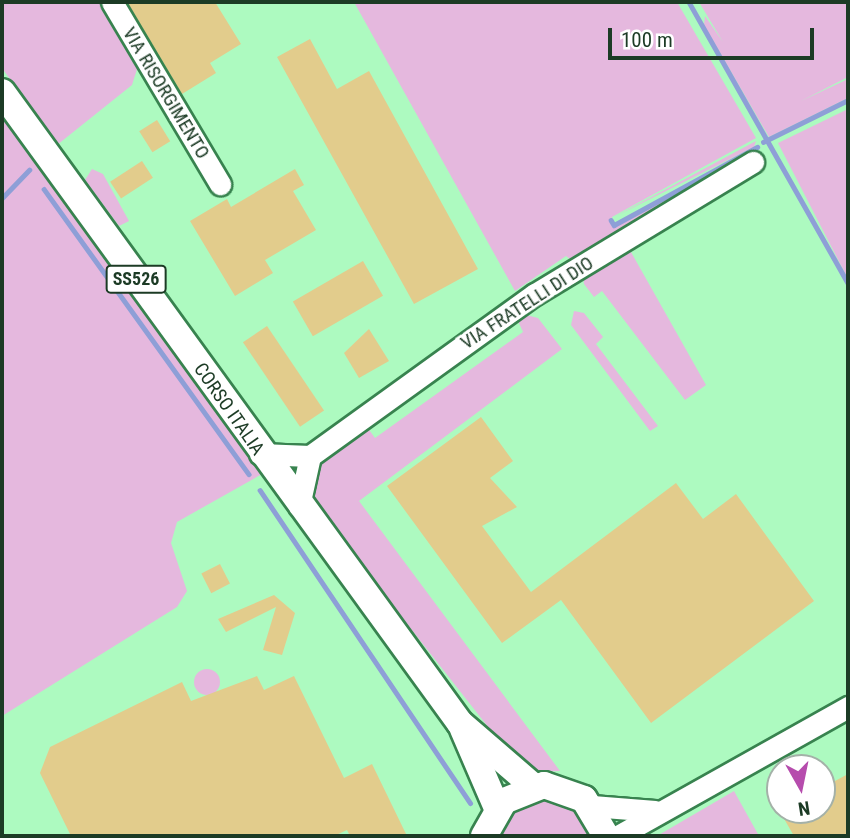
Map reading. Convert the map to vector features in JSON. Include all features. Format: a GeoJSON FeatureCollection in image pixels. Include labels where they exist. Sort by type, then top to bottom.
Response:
{"type":"FeatureCollection","features":[{"type":"Feature","properties":{"kind":"main road","name":"CORSO ITALIA"},"geometry":{"type":"LineString","coordinates":[[2,92],[260,454],[460,723],[533,786]]}},
{"type":"Feature","properties":{"kind":"main road","name":"CORSO ITALIA"},"geometry":{"type":"LineString","coordinates":[[460,723],[496,808]]}},
{"type":"Feature","properties":{"kind":"main road"},"geometry":{"type":"LineString","coordinates":[[484,836],[496,808],[533,786],[565,789],[592,806],[606,836]]}},
{"type":"Feature","properties":{"kind":"street","name":"VIA RISORGIMENTO"},"geometry":{"type":"LineString","coordinates":[[112,2],[220,184]]}},
{"type":"Feature","properties":{"kind":"street","name":"VIA FRATELLI DI DIO"},"geometry":{"type":"LineString","coordinates":[[310,456],[534,294],[752,162]]}},
{"type":"Feature","properties":{"kind":"street"},"geometry":{"type":"LineString","coordinates":[[260,454],[310,456],[299,506]]}},
{"type":"Feature","properties":{"kind":"street"},"geometry":{"type":"LineString","coordinates":[[618,836],[655,811],[710,789],[848,707]]}},
{"type":"Feature","properties":{"kind":"street"},"geometry":{"type":"LineString","coordinates":[[592,806],[655,811]]}},
{"type":"Feature","properties":{"kind":"shaded area"},"geometry":{"type":"Polygon","coordinates":[[[2,2],[105,2],[138,66],[132,85],[57,145],[2,68],[2,2]]]}},
{"type":"Feature","properties":{"kind":"shaded area"},"geometry":{"type":"Polygon","coordinates":[[[354,2],[677,2],[756,138],[612,217],[614,227],[758,148],[575,263],[566,256],[515,291],[354,2]]]}},
{"type":"Feature","properties":{"kind":"shaded area"},"geometry":{"type":"Polygon","coordinates":[[[699,2],[848,2],[848,77],[801,101],[848,79],[848,98],[769,137],[704,25],[705,16],[723,42],[699,2]]]}},
{"type":"Feature","properties":{"kind":"shaded area"},"geometry":{"type":"Polygon","coordinates":[[[848,109],[848,279],[778,143],[848,109]]]}},
{"type":"Feature","properties":{"kind":"shaded area"},"geometry":{"type":"Polygon","coordinates":[[[2,110],[262,474],[177,522],[171,543],[187,591],[177,607],[2,716],[2,110]]]}},
{"type":"Feature","properties":{"kind":"shaded area"},"geometry":{"type":"Polygon","coordinates":[[[756,141],[754,147],[614,217],[756,141]]]}},
{"type":"Feature","properties":{"kind":"shaded area"},"geometry":{"type":"Polygon","coordinates":[[[92,169],[103,174],[129,221],[119,226],[85,180],[92,169]]]}},
{"type":"Feature","properties":{"kind":"shaded area"},"geometry":{"type":"Polygon","coordinates":[[[627,245],[706,385],[685,400],[602,291],[594,297],[584,284],[583,276],[627,245]]]}},
{"type":"Feature","properties":{"kind":"shaded area"},"geometry":{"type":"Polygon","coordinates":[[[574,311],[584,313],[603,337],[596,344],[658,426],[650,431],[571,325],[574,311]]]}},
{"type":"Feature","properties":{"kind":"shaded area"},"geometry":{"type":"Polygon","coordinates":[[[526,315],[538,318],[562,349],[359,501],[560,771],[537,772],[515,761],[311,502],[311,470],[329,453],[367,427],[375,438],[523,332],[518,321],[526,315]]]}},
{"type":"Feature","properties":{"kind":"shaded area"},"geometry":{"type":"Polygon","coordinates":[[[207,669],[216,673],[220,682],[216,691],[207,695],[198,691],[194,682],[198,673],[207,669]]]}},
{"type":"Feature","properties":{"kind":"shaded area"},"geometry":{"type":"Polygon","coordinates":[[[734,791],[759,836],[657,836],[734,791]]]}},
{"type":"Feature","properties":{"kind":"shaded area"},"geometry":{"type":"Polygon","coordinates":[[[547,796],[577,807],[595,836],[497,836],[516,806],[547,796]]]}},
{"type":"Feature","properties":{"kind":"building"},"geometry":{"type":"Polygon","coordinates":[[[127,2],[215,2],[241,44],[210,63],[216,73],[182,94],[127,2]]]}},
{"type":"Feature","properties":{"kind":"building"},"geometry":{"type":"Polygon","coordinates":[[[310,39],[337,89],[369,71],[478,269],[414,304],[277,57],[310,39]]]}},
{"type":"Feature","properties":{"kind":"building"},"geometry":{"type":"Polygon","coordinates":[[[157,120],[170,141],[152,152],[139,131],[157,120]]]}},
{"type":"Feature","properties":{"kind":"building"},"geometry":{"type":"Polygon","coordinates":[[[142,161],[153,178],[121,198],[110,182],[142,161]]]}},
{"type":"Feature","properties":{"kind":"building"},"geometry":{"type":"Polygon","coordinates":[[[295,169],[304,185],[293,191],[316,230],[265,260],[273,273],[235,296],[190,221],[227,199],[231,207],[295,169]]]}},
{"type":"Feature","properties":{"kind":"building"},"geometry":{"type":"Polygon","coordinates":[[[363,261],[383,296],[313,336],[293,302],[363,261]]]}},
{"type":"Feature","properties":{"kind":"building"},"geometry":{"type":"Polygon","coordinates":[[[267,326],[324,411],[300,427],[243,342],[267,326]]]}},
{"type":"Feature","properties":{"kind":"building"},"geometry":{"type":"Polygon","coordinates":[[[369,329],[389,361],[359,378],[344,353],[369,329]]]}},
{"type":"Feature","properties":{"kind":"building"},"geometry":{"type":"Polygon","coordinates":[[[481,417],[513,461],[490,478],[517,507],[482,526],[531,592],[676,483],[703,519],[736,494],[814,601],[651,723],[561,600],[502,643],[387,486],[481,417]]]}},
{"type":"Feature","properties":{"kind":"building"},"geometry":{"type":"Polygon","coordinates":[[[220,564],[230,584],[211,593],[201,574],[220,564]]]}},
{"type":"Feature","properties":{"kind":"building"},"geometry":{"type":"Polygon","coordinates":[[[274,595],[295,613],[282,655],[263,650],[276,607],[226,632],[218,619],[274,595]]]}},
{"type":"Feature","properties":{"kind":"building"},"geometry":{"type":"Polygon","coordinates":[[[257,676],[264,690],[294,676],[344,778],[372,764],[407,836],[350,836],[347,830],[334,836],[71,836],[40,773],[50,747],[182,682],[191,701],[257,676]]]}},
{"type":"Feature","properties":{"kind":"building"},"geometry":{"type":"Polygon","coordinates":[[[848,774],[848,836],[794,836],[787,824],[836,824],[836,780],[848,774]]]}},
{"type":"Feature","properties":{"kind":"waterway"},"geometry":{"type":"LineString","coordinates":[[689,2],[848,283]]}},
{"type":"Feature","properties":{"kind":"waterway"},"geometry":{"type":"LineString","coordinates":[[763,142],[848,100]]}},
{"type":"Feature","properties":{"kind":"waterway"},"geometry":{"type":"LineString","coordinates":[[611,220],[614,225],[757,147]]}},
{"type":"Feature","properties":{"kind":"waterway"},"geometry":{"type":"LineString","coordinates":[[2,198],[29,170]]}},
{"type":"Feature","properties":{"kind":"waterway"},"geometry":{"type":"LineString","coordinates":[[44,189],[249,474]]}},
{"type":"Feature","properties":{"kind":"waterway"},"geometry":{"type":"LineString","coordinates":[[260,490],[470,803]]}}]}
